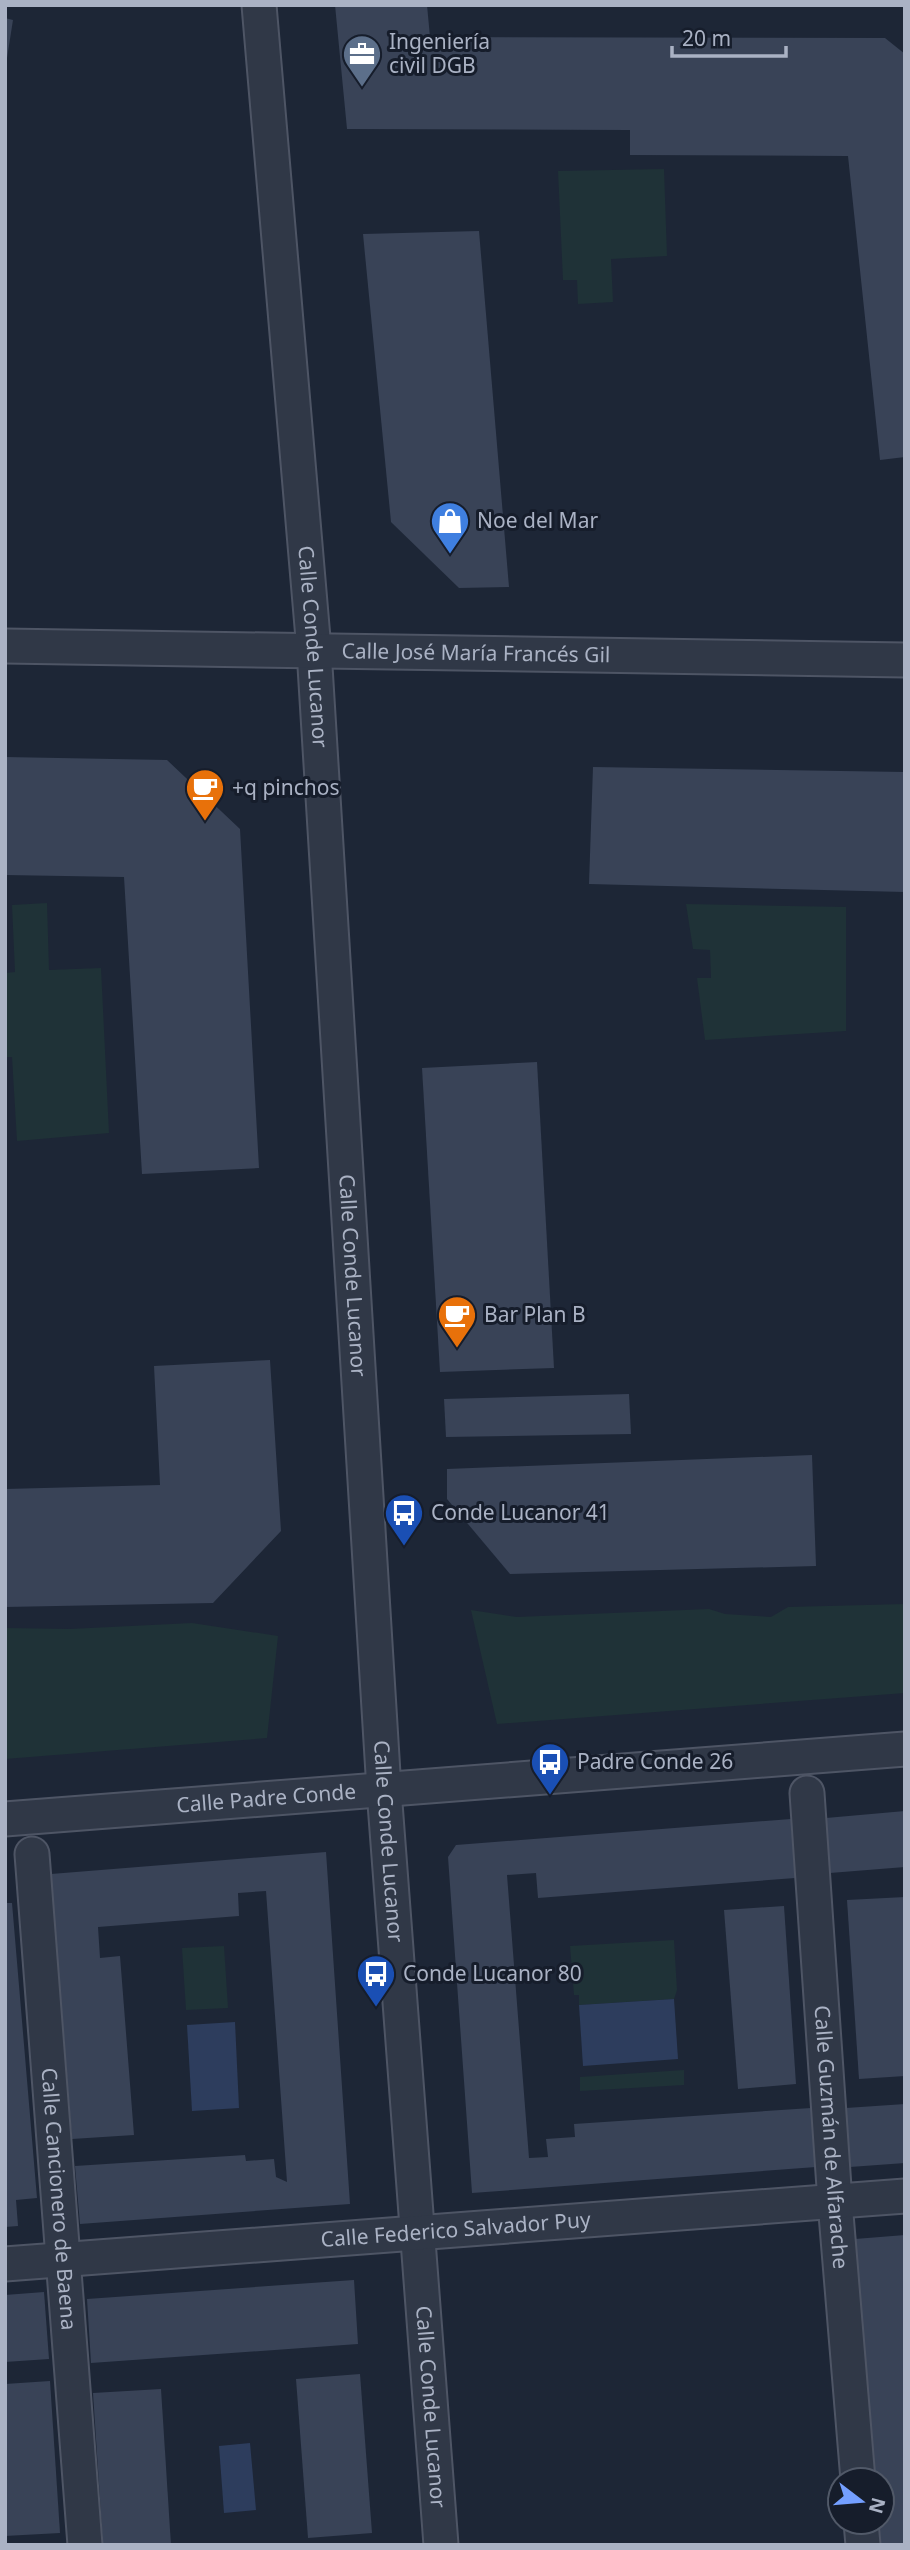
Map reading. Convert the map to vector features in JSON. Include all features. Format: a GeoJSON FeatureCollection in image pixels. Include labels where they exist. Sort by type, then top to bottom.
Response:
{"type":"FeatureCollection","features":[{"type":"Feature","properties":{"kind":"street","name":"Calle Conde Lucanor"},"geometry":{"type":"LineString","coordinates":[[258,5],[314,650],[384,1790],[441,2545]]}},
{"type":"Feature","properties":{"kind":"street","name":"Calle José María Francés Gil"},"geometry":{"type":"LineString","coordinates":[[5,646],[905,660]]}},
{"type":"Feature","properties":{"kind":"street","name":"Calle Padre Conde"},"geometry":{"type":"LineString","coordinates":[[5,1819],[905,1749]]}},
{"type":"Feature","properties":{"kind":"street","name":"Calle Guzmán de Alfarache"},"geometry":{"type":"LineString","coordinates":[[807,1793],[835,2202],[857,2466]]}},
{"type":"Feature","properties":{"kind":"street","name":"Calle Cancionero de Baena"},"geometry":{"type":"LineString","coordinates":[[32,1854],[85,2545]]}},
{"type":"Feature","properties":{"kind":"street","name":"Calle Federico Salvador Puy"},"geometry":{"type":"LineString","coordinates":[[5,2264],[905,2196]]}},
{"type":"Feature","properties":{"kind":"green space"},"geometry":{"type":"Polygon","coordinates":[[[664,169],[667,256],[611,259],[613,302],[578,304],[577,280],[563,280],[558,171],[664,169]]]}},
{"type":"Feature","properties":{"kind":"green space"},"geometry":{"type":"Polygon","coordinates":[[[47,903],[49,970],[101,968],[109,1133],[17,1141],[12,1057],[5,1057],[5,973],[15,972],[12,905],[47,903]]]}},
{"type":"Feature","properties":{"kind":"green space"},"geometry":{"type":"Polygon","coordinates":[[[686,904],[846,907],[846,1031],[705,1040],[697,978],[711,978],[710,950],[693,949],[686,904]]]}},
{"type":"Feature","properties":{"kind":"green space"},"geometry":{"type":"Polygon","coordinates":[[[905,1604],[905,1693],[497,1724],[471,1610],[517,1617],[709,1609],[725,1614],[771,1617],[788,1607],[905,1604]]]}},
{"type":"Feature","properties":{"kind":"green space"},"geometry":{"type":"Polygon","coordinates":[[[192,1623],[278,1636],[267,1738],[5,1759],[5,1628],[70,1629],[192,1623]]]}},
{"type":"Feature","properties":{"kind":"green space"},"geometry":{"type":"Polygon","coordinates":[[[674,1940],[677,1990],[674,1999],[579,2005],[579,1995],[574,1995],[570,1946],[674,1940]]]}},
{"type":"Feature","properties":{"kind":"green space"},"geometry":{"type":"Polygon","coordinates":[[[224,1946],[228,2008],[186,2010],[182,1948],[224,1946]]]}},
{"type":"Feature","properties":{"kind":"green space"},"geometry":{"type":"Polygon","coordinates":[[[684,2070],[684,2085],[580,2091],[580,2077],[684,2070]]]}},
{"type":"Feature","properties":{"kind":"water"},"geometry":{"type":"Polygon","coordinates":[[[674,1999],[678,2059],[583,2066],[579,2005],[674,1999]]]}},
{"type":"Feature","properties":{"kind":"water"},"geometry":{"type":"Polygon","coordinates":[[[235,2022],[239,2108],[192,2111],[187,2025],[235,2022]]]}},
{"type":"Feature","properties":{"kind":"water"},"geometry":{"type":"Polygon","coordinates":[[[250,2443],[256,2510],[224,2513],[219,2446],[250,2443]]]}},
{"type":"Feature","properties":{"kind":"building"},"geometry":{"type":"Polygon","coordinates":[[[335,5],[427,5],[430,37],[885,38],[905,54],[905,457],[880,460],[848,156],[630,155],[630,130],[347,129],[335,5]]]}},
{"type":"Feature","properties":{"kind":"building"},"geometry":{"type":"Polygon","coordinates":[[[5,18],[13,20],[7,58],[5,58],[5,18]]]}},
{"type":"Feature","properties":{"kind":"building"},"geometry":{"type":"Polygon","coordinates":[[[479,231],[509,587],[459,588],[391,522],[363,234],[479,231]]]}},
{"type":"Feature","properties":{"kind":"building"},"geometry":{"type":"Polygon","coordinates":[[[5,757],[167,760],[240,829],[259,1168],[142,1174],[124,877],[5,875],[5,757]]]}},
{"type":"Feature","properties":{"kind":"building"},"geometry":{"type":"Polygon","coordinates":[[[593,767],[905,772],[905,892],[589,884],[593,767]]]}},
{"type":"Feature","properties":{"kind":"building"},"geometry":{"type":"Polygon","coordinates":[[[537,1062],[554,1368],[440,1372],[422,1068],[537,1062]]]}},
{"type":"Feature","properties":{"kind":"building"},"geometry":{"type":"Polygon","coordinates":[[[270,1360],[281,1531],[213,1603],[5,1607],[5,1489],[160,1485],[154,1366],[270,1360]]]}},
{"type":"Feature","properties":{"kind":"building"},"geometry":{"type":"Polygon","coordinates":[[[629,1394],[631,1434],[446,1437],[444,1399],[629,1394]]]}},
{"type":"Feature","properties":{"kind":"building"},"geometry":{"type":"Polygon","coordinates":[[[812,1455],[816,1566],[510,1574],[447,1499],[447,1469],[812,1455]]]}},
{"type":"Feature","properties":{"kind":"building"},"geometry":{"type":"Polygon","coordinates":[[[905,1811],[905,1867],[830,1873],[826,1818],[905,1811]]]}},
{"type":"Feature","properties":{"kind":"building"},"geometry":{"type":"Polygon","coordinates":[[[791,1819],[795,1878],[538,1898],[536,1873],[507,1875],[529,2158],[548,2157],[546,2139],[575,2137],[574,2124],[811,2108],[816,2167],[472,2193],[448,1857],[456,1845],[791,1819]]]}},
{"type":"Feature","properties":{"kind":"building"},"geometry":{"type":"Polygon","coordinates":[[[326,1852],[350,2204],[80,2224],[75,2166],[245,2155],[246,2161],[274,2159],[276,2177],[287,2182],[266,1891],[238,1893],[239,1916],[98,1927],[100,1958],[120,1956],[134,2135],[72,2139],[51,1874],[326,1852]]]}},
{"type":"Feature","properties":{"kind":"building"},"geometry":{"type":"Polygon","coordinates":[[[905,1897],[905,2076],[859,2079],[847,1900],[905,1897]]]}},
{"type":"Feature","properties":{"kind":"building"},"geometry":{"type":"Polygon","coordinates":[[[5,1903],[12,1903],[37,2198],[16,2200],[18,2226],[5,2227],[5,1903]]]}},
{"type":"Feature","properties":{"kind":"building"},"geometry":{"type":"Polygon","coordinates":[[[784,1906],[796,2084],[738,2089],[724,1910],[784,1906]]]}},
{"type":"Feature","properties":{"kind":"building"},"geometry":{"type":"Polygon","coordinates":[[[905,2104],[905,2163],[850,2167],[846,2108],[905,2104]]]}},
{"type":"Feature","properties":{"kind":"building"},"geometry":{"type":"Polygon","coordinates":[[[905,2235],[905,2545],[879,2545],[878,2536],[896,2536],[896,2466],[873,2466],[855,2239],[905,2235]]]}},
{"type":"Feature","properties":{"kind":"building"},"geometry":{"type":"Polygon","coordinates":[[[354,2280],[358,2344],[91,2363],[87,2299],[354,2280]]]}},
{"type":"Feature","properties":{"kind":"building"},"geometry":{"type":"Polygon","coordinates":[[[44,2292],[49,2359],[5,2362],[5,2295],[44,2292]]]}},
{"type":"Feature","properties":{"kind":"building"},"geometry":{"type":"Polygon","coordinates":[[[360,2374],[372,2533],[308,2538],[296,2379],[360,2374]]]}},
{"type":"Feature","properties":{"kind":"building"},"geometry":{"type":"Polygon","coordinates":[[[50,2381],[60,2533],[5,2536],[5,2384],[50,2381]]]}},
{"type":"Feature","properties":{"kind":"building"},"geometry":{"type":"Polygon","coordinates":[[[161,2389],[171,2545],[103,2545],[93,2393],[161,2389]]]}},
{"type":"Feature","properties":{"kind":"place","name":"Ingeniería civil DGB"},"geometry":{"type":"Point","coordinates":[362,88]}},
{"type":"Feature","properties":{"kind":"place","name":"Noe del Mar"},"geometry":{"type":"Point","coordinates":[450,555]}},
{"type":"Feature","properties":{"kind":"place","name":"+q pinchos"},"geometry":{"type":"Point","coordinates":[205,822]}},
{"type":"Feature","properties":{"kind":"place","name":"Bar Plan B"},"geometry":{"type":"Point","coordinates":[457,1349]}},
{"type":"Feature","properties":{"kind":"place","name":"Conde Lucanor 41"},"geometry":{"type":"Point","coordinates":[404,1547]}},
{"type":"Feature","properties":{"kind":"place","name":"Padre Conde 26"},"geometry":{"type":"Point","coordinates":[550,1796]}},
{"type":"Feature","properties":{"kind":"place","name":"Conde Lucanor 80"},"geometry":{"type":"Point","coordinates":[376,2008]}}]}
